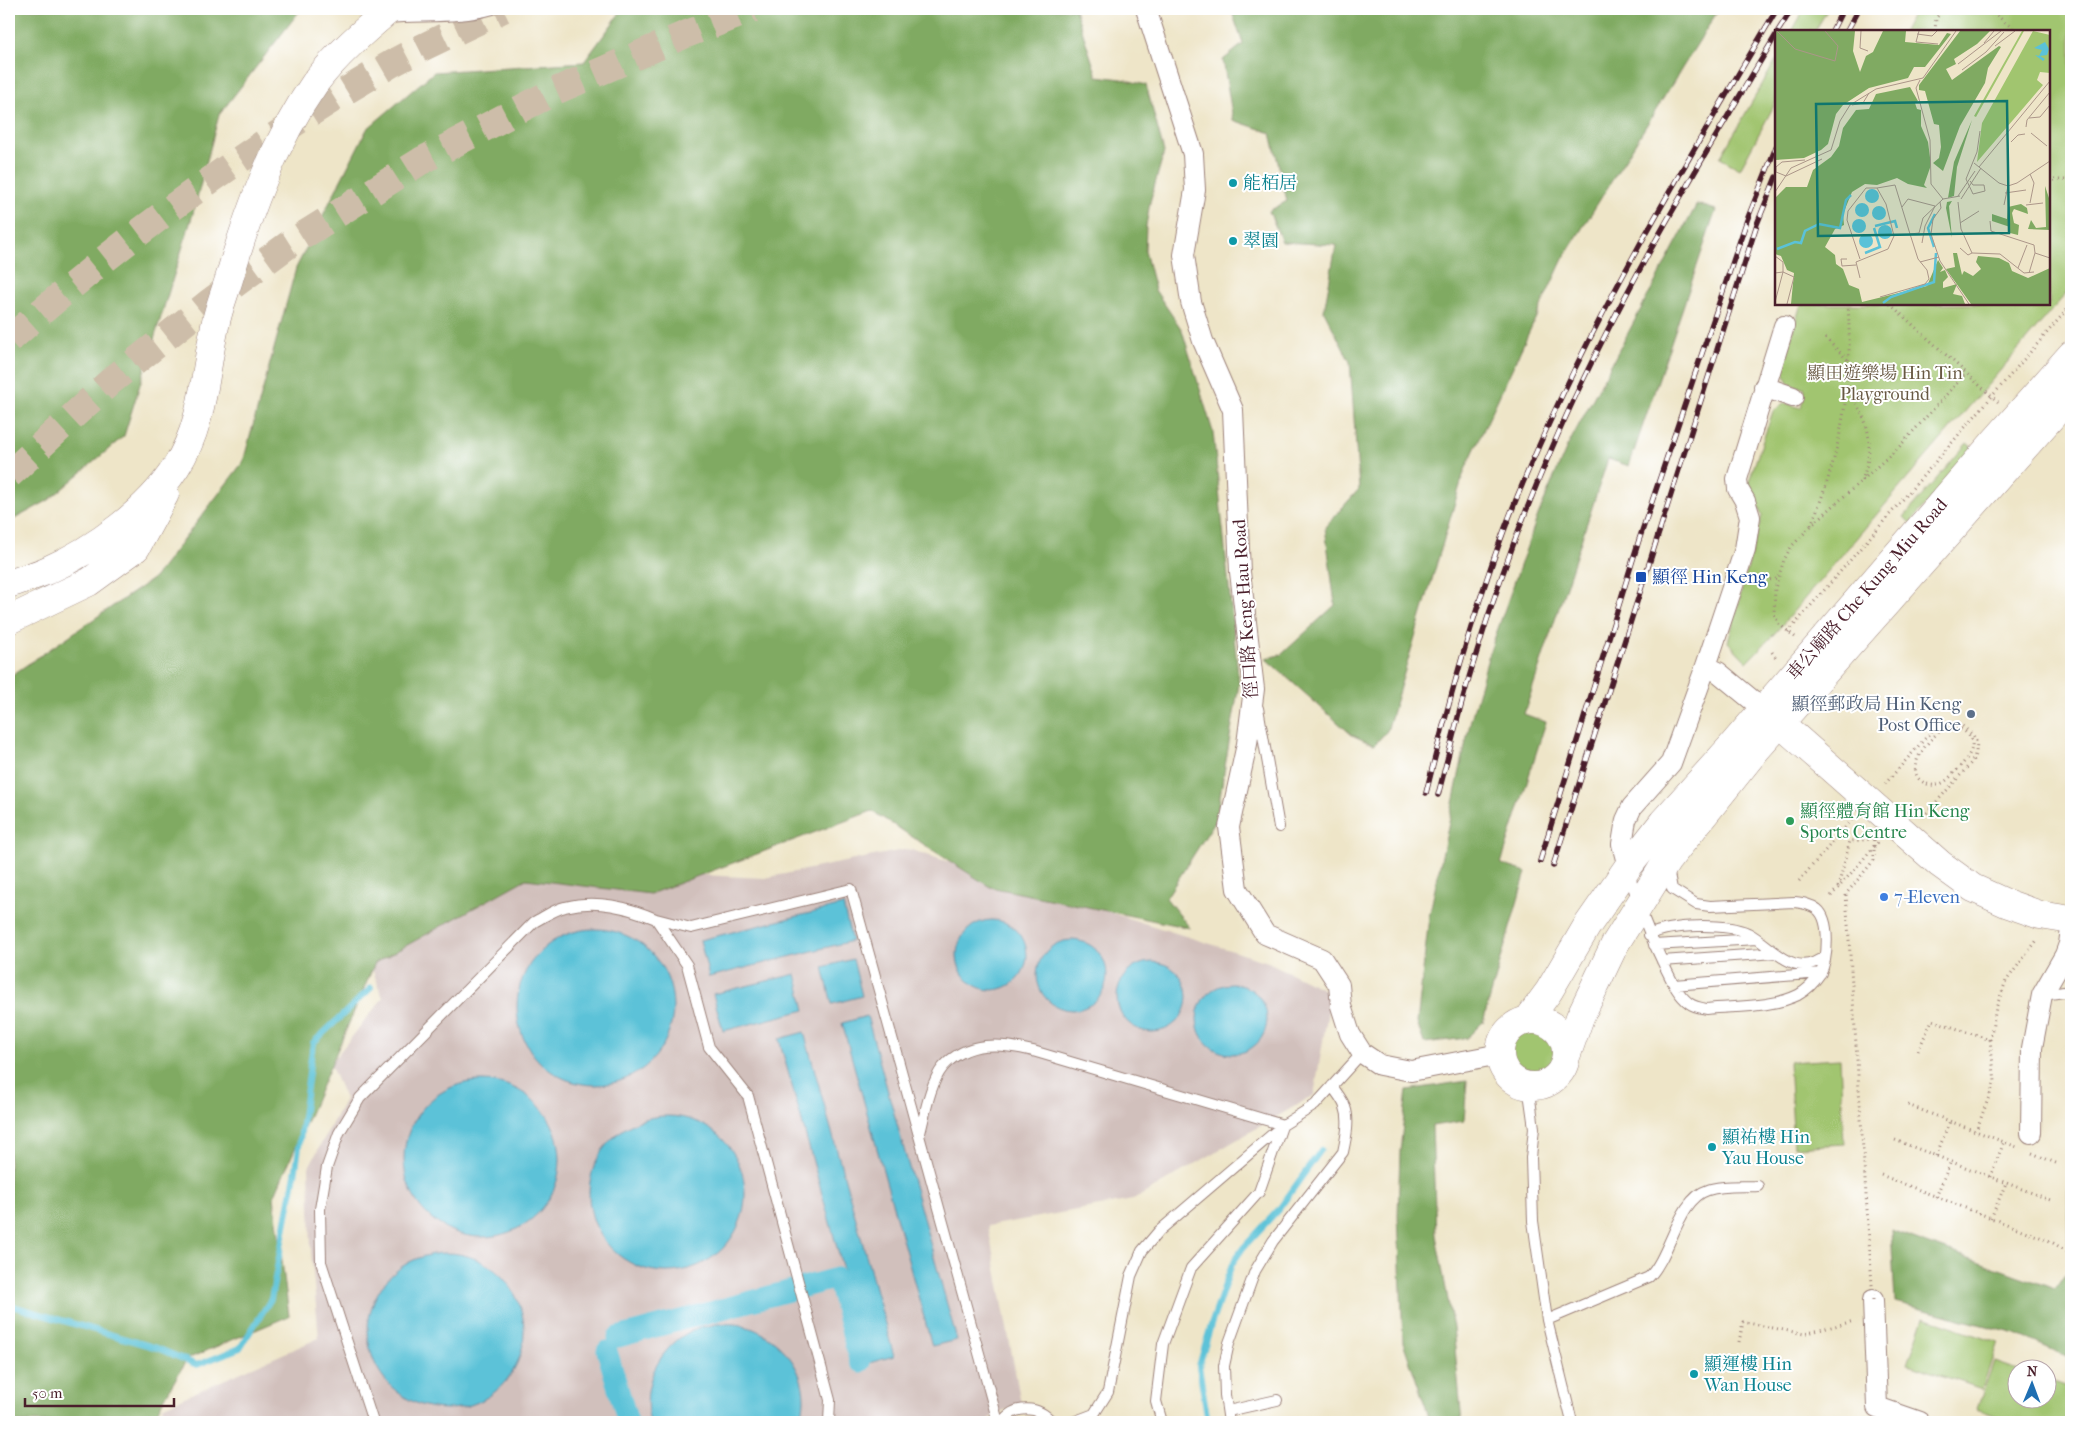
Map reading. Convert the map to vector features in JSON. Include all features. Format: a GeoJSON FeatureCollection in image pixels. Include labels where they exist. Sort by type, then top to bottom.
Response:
{"type":"FeatureCollection","features":[{"type":"Feature","properties":{"kind":"main road"},"geometry":{"type":"LineString","coordinates":[[9,620],[90,582],[136,548],[163,500],[176,467],[195,430],[215,326],[238,247],[261,182],[284,136],[316,82],[332,62],[385,14]]}},
{"type":"Feature","properties":{"kind":"main road","name":"車公廟路 Che Kung Miu Road"},"geometry":{"type":"LineString","coordinates":[[1566,1054],[1596,982],[1637,906],[1667,861],[1772,716],[2015,418],[2071,355]]}},
{"type":"Feature","properties":{"kind":"main road","name":"車公廟路 Che Kung Miu Road"},"geometry":{"type":"LineString","coordinates":[[1527,1021],[1549,991],[1587,926],[1628,867],[1663,822],[1731,747],[1772,716],[2071,394]]}},
{"type":"Feature","properties":{"kind":"main road"},"geometry":{"type":"LineString","coordinates":[[9,584],[48,570],[80,553],[115,530],[156,495],[176,467]]}},
{"type":"Feature","properties":{"kind":"main road"},"geometry":{"type":"LineString","coordinates":[[9,575],[48,570]]}},
{"type":"Feature","properties":{"kind":"main road"},"geometry":{"type":"LineString","coordinates":[[1772,716],[1940,864],[1973,888],[2006,903],[2040,914],[2071,920]]}},
{"type":"Feature","properties":{"kind":"main road"},"geometry":{"type":"LineString","coordinates":[[1527,1021],[1539,1021],[1549,1024],[1560,1033],[1565,1042],[1564,1066],[1558,1076],[1539,1085],[1528,1085],[1516,1081],[1508,1075],[1500,1054],[1506,1034],[1515,1026],[1527,1021]]}},
{"type":"Feature","properties":{"kind":"street","name":"徑口路 Keng Hau Road"},"geometry":{"type":"LineString","coordinates":[[1146,9],[1193,154],[1195,190],[1184,256],[1191,302],[1203,341],[1234,410],[1240,572],[1253,683],[1247,744],[1229,827],[1237,889],[1265,934],[1322,959],[1339,985],[1341,1006],[1350,1034],[1362,1053],[1380,1065],[1411,1071],[1500,1054]]}},
{"type":"Feature","properties":{"kind":"street"},"geometry":{"type":"LineString","coordinates":[[1628,867],[1622,844],[1626,820],[1632,808],[1671,763],[1706,666],[1749,532],[1750,517],[1745,502],[1738,490],[1737,478],[1784,326]]}},
{"type":"Feature","properties":{"kind":"street"},"geometry":{"type":"LineString","coordinates":[[1764,387],[1793,397]]}},
{"type":"Feature","properties":{"kind":"street"},"geometry":{"type":"LineString","coordinates":[[1706,666],[1718,672],[1772,716]]}},
{"type":"Feature","properties":{"kind":"street"},"geometry":{"type":"LineString","coordinates":[[2027,1145],[2032,1048],[2042,995],[2065,955],[2071,929]]}},
{"type":"Feature","properties":{"kind":"street"},"geometry":{"type":"LineString","coordinates":[[1874,1308],[1877,1407],[1920,1422]]}},
{"type":"Feature","properties":{"kind":"lane"},"geometry":{"type":"LineString","coordinates":[[385,14],[470,14],[494,9]]}},
{"type":"Feature","properties":{"kind":"lane"},"geometry":{"type":"LineString","coordinates":[[1253,683],[1279,828]]}},
{"type":"Feature","properties":{"kind":"lane"},"geometry":{"type":"LineString","coordinates":[[1628,867],[1637,906],[1652,940],[1674,985],[1689,1003],[1698,1008],[1707,1009],[1776,1002],[1796,996],[1809,988],[1821,972],[1825,956],[1826,931],[1824,920],[1818,910],[1808,904],[1795,902],[1710,906],[1696,904],[1672,889],[1667,861]]}},
{"type":"Feature","properties":{"kind":"lane"},"geometry":{"type":"LineString","coordinates":[[373,1422],[321,1262],[320,1209],[327,1168],[339,1133],[360,1098],[534,922],[564,907],[598,903],[629,908],[656,919],[690,928],[851,889],[998,1422]]}},
{"type":"Feature","properties":{"kind":"lane"},"geometry":{"type":"LineString","coordinates":[[656,919],[687,965],[709,1048],[748,1096],[830,1400],[830,1422]]}},
{"type":"Feature","properties":{"kind":"lane"},"geometry":{"type":"LineString","coordinates":[[1652,940],[1663,930],[1720,926],[1735,929],[1757,939],[1785,960],[1801,964],[1818,962],[1825,956]]}},
{"type":"Feature","properties":{"kind":"lane"},"geometry":{"type":"LineString","coordinates":[[1652,940],[1757,939]]}},
{"type":"Feature","properties":{"kind":"lane"},"geometry":{"type":"LineString","coordinates":[[1662,961],[1776,953]]}},
{"type":"Feature","properties":{"kind":"lane"},"geometry":{"type":"LineString","coordinates":[[1674,985],[1821,972]]}},
{"type":"Feature","properties":{"kind":"lane"},"geometry":{"type":"LineString","coordinates":[[2042,995],[2071,991]]}},
{"type":"Feature","properties":{"kind":"lane"},"geometry":{"type":"LineString","coordinates":[[920,1134],[931,1092],[942,1068],[962,1051],[988,1045],[1011,1045],[1282,1125]]}},
{"type":"Feature","properties":{"kind":"lane"},"geometry":{"type":"LineString","coordinates":[[1073,1422],[1094,1414],[1108,1392],[1131,1276],[1142,1251],[1159,1231],[1282,1125],[1315,1105],[1362,1053]]}},
{"type":"Feature","properties":{"kind":"lane"},"geometry":{"type":"LineString","coordinates":[[1528,1085],[1533,1118],[1534,1221],[1547,1320],[1572,1422]]}},
{"type":"Feature","properties":{"kind":"lane"},"geometry":{"type":"LineString","coordinates":[[1229,1422],[1224,1366],[1228,1343],[1255,1271],[1273,1241],[1343,1152],[1347,1116],[1345,1106],[1332,1086]]}},
{"type":"Feature","properties":{"kind":"lane"},"geometry":{"type":"LineString","coordinates":[[1162,1422],[1156,1401],[1163,1344],[1191,1268],[1260,1192],[1282,1125]]}},
{"type":"Feature","properties":{"kind":"lane"},"geometry":{"type":"LineString","coordinates":[[1547,1320],[1649,1276],[1660,1263],[1688,1205],[1699,1193],[1712,1189],[1758,1186]]}},
{"type":"Feature","properties":{"kind":"lane"},"geometry":{"type":"LineString","coordinates":[[1228,1411],[1277,1400]]}},
{"type":"Feature","properties":{"kind":"lane"},"geometry":{"type":"LineString","coordinates":[[1002,1422],[1010,1414],[1026,1409],[1040,1412],[1052,1422]]}},
{"type":"Feature","properties":{"kind":"path"},"geometry":{"type":"LineString","coordinates":[[1935,30],[1936,18],[1944,9]]}},
{"type":"Feature","properties":{"kind":"path"},"geometry":{"type":"LineString","coordinates":[[1989,9],[2015,30]]}},
{"type":"Feature","properties":{"kind":"path"},"geometry":{"type":"LineString","coordinates":[[2050,180],[2071,180]]}},
{"type":"Feature","properties":{"kind":"path"},"geometry":{"type":"LineString","coordinates":[[1811,526],[1834,465],[1841,433],[1850,362],[1848,305]]}},
{"type":"Feature","properties":{"kind":"path"},"geometry":{"type":"LineString","coordinates":[[1891,305],[2015,418]]}},
{"type":"Feature","properties":{"kind":"path","name":"車公廟路 Che Kung Miu Road"},"geometry":{"type":"LineString","coordinates":[[1788,632],[2071,305]]}},
{"type":"Feature","properties":{"kind":"path"},"geometry":{"type":"LineString","coordinates":[[1825,338],[1850,362]]}},
{"type":"Feature","properties":{"kind":"path"},"geometry":{"type":"LineString","coordinates":[[1800,641],[1779,624],[1774,614],[1775,588],[1784,560],[1791,547],[1811,526],[1861,483],[1923,422],[1966,373]]}},
{"type":"Feature","properties":{"kind":"path"},"geometry":{"type":"LineString","coordinates":[[1847,390],[1859,406],[1867,424],[1870,444],[1868,464],[1861,483]]}},
{"type":"Feature","properties":{"kind":"path"},"geometry":{"type":"LineString","coordinates":[[1884,784],[1936,726],[1951,723],[1973,735],[1977,743],[1972,762],[1923,817]]}},
{"type":"Feature","properties":{"kind":"path"},"geometry":{"type":"LineString","coordinates":[[1947,728],[1965,729],[1970,738],[1972,748],[1969,757],[1940,784],[1932,786],[1923,783],[1917,776],[1914,767],[1917,758],[1939,732],[1947,728]]}},
{"type":"Feature","properties":{"kind":"path"},"geometry":{"type":"LineString","coordinates":[[1799,881],[1854,816]]}},
{"type":"Feature","properties":{"kind":"path"},"geometry":{"type":"LineString","coordinates":[[1739,1342],[1743,1322],[1804,1334],[1874,1308],[1846,894],[1874,860],[1874,838],[1850,841],[1838,888]]}},
{"type":"Feature","properties":{"kind":"path"},"geometry":{"type":"LineString","coordinates":[[1832,896],[1880,840]]}},
{"type":"Feature","properties":{"kind":"path"},"geometry":{"type":"LineString","coordinates":[[1976,1131],[1995,1082],[1990,1040],[1996,1008],[2006,981],[2038,939]]}},
{"type":"Feature","properties":{"kind":"path"},"geometry":{"type":"LineString","coordinates":[[1918,1051],[1932,1020],[1990,1040]]}},
{"type":"Feature","properties":{"kind":"path"},"geometry":{"type":"LineString","coordinates":[[1908,1105],[2004,1142],[2027,1145],[2058,1164]]}},
{"type":"Feature","properties":{"kind":"path"},"geometry":{"type":"LineString","coordinates":[[1936,1156],[1950,1121]]}},
{"type":"Feature","properties":{"kind":"path"},"geometry":{"type":"LineString","coordinates":[[1895,1140],[2053,1201]]}},
{"type":"Feature","properties":{"kind":"path"},"geometry":{"type":"LineString","coordinates":[[1990,1177],[2004,1142]]}},
{"type":"Feature","properties":{"kind":"path"},"geometry":{"type":"LineString","coordinates":[[1936,1196],[1950,1161]]}},
{"type":"Feature","properties":{"kind":"path"},"geometry":{"type":"LineString","coordinates":[[1881,1175],[2050,1240],[2071,1254]]}},
{"type":"Feature","properties":{"kind":"path"},"geometry":{"type":"LineString","coordinates":[[1991,1218],[2006,1182]]}},
{"type":"Feature","properties":{"kind":"shaded area"},"geometry":{"type":"Polygon","coordinates":[[[908,849],[1268,962],[1331,993],[1314,1095],[1133,1200],[988,1226],[1021,1403],[988,1419],[989,1422],[166,1422],[162,1407],[319,1338],[311,1251],[309,1167],[345,1099],[330,1064],[383,998],[363,945],[531,867],[765,878],[908,849]]]}},
{"type":"Feature","properties":{"kind":"green space"},"geometry":{"type":"Polygon","coordinates":[[[9,9],[304,9],[298,13],[219,115],[192,217],[124,436],[49,500],[9,522],[9,9]]]}},
{"type":"Feature","properties":{"kind":"green space"},"geometry":{"type":"Polygon","coordinates":[[[623,9],[1075,9],[1097,76],[1122,79],[1146,85],[1164,152],[1150,202],[1146,226],[1145,251],[1155,290],[1182,330],[1213,432],[1239,684],[1216,820],[1166,898],[1190,928],[990,887],[872,811],[650,894],[526,879],[375,963],[274,1197],[289,1316],[187,1359],[151,1422],[9,1422],[9,677],[154,578],[243,462],[296,268],[367,129],[434,72],[584,62],[623,9]]]}},
{"type":"Feature","properties":{"kind":"green space"},"geometry":{"type":"Polygon","coordinates":[[[1231,9],[1719,9],[1563,259],[1464,472],[1387,731],[1374,745],[1352,735],[1266,659],[1282,654],[1335,605],[1325,527],[1359,489],[1350,362],[1324,311],[1336,245],[1282,242],[1269,211],[1287,201],[1271,133],[1233,120],[1223,60],[1243,44],[1231,9]]]}},
{"type":"Feature","properties":{"kind":"green space"},"geometry":{"type":"Polygon","coordinates":[[[1805,9],[1828,9],[1816,30],[1793,30],[1805,9]]]}},
{"type":"Feature","properties":{"kind":"green space","name":"顯田遊樂場 Hin Tin Playground"},"geometry":{"type":"Polygon","coordinates":[[[1915,9],[2071,9],[2071,288],[1775,633],[1747,662],[1728,642],[1762,515],[1748,484],[1773,411],[1785,403],[1801,408],[1805,389],[1788,383],[1782,367],[1801,305],[2050,305],[2050,30],[1904,30],[1915,9]]]}},
{"type":"Feature","properties":{"kind":"green space"},"geometry":{"type":"Polygon","coordinates":[[[1775,62],[1775,104],[1740,169],[1720,158],[1775,62]]]}},
{"type":"Feature","properties":{"kind":"green space"},"geometry":{"type":"Polygon","coordinates":[[[1697,204],[1716,210],[1629,466],[1608,459],[1524,714],[1546,722],[1501,864],[1526,872],[1483,1022],[1467,1038],[1424,1043],[1417,1023],[1429,917],[1470,723],[1489,654],[1538,515],[1567,447],[1697,204]]]}},
{"type":"Feature","properties":{"kind":"green space"},"geometry":{"type":"Polygon","coordinates":[[[1967,443],[1974,449],[1910,523],[1904,517],[1967,443]]]}},
{"type":"Feature","properties":{"kind":"green space"},"geometry":{"type":"Polygon","coordinates":[[[1533,1024],[1544,1026],[1557,1037],[1562,1053],[1560,1064],[1549,1077],[1533,1082],[1522,1080],[1509,1069],[1504,1053],[1506,1042],[1517,1029],[1533,1024]]]}},
{"type":"Feature","properties":{"kind":"green space"},"geometry":{"type":"Polygon","coordinates":[[[1840,1059],[1844,1144],[1794,1147],[1789,1062],[1840,1059]]]}},
{"type":"Feature","properties":{"kind":"green space"},"geometry":{"type":"Polygon","coordinates":[[[1467,1081],[1464,1121],[1432,1126],[1436,1235],[1453,1327],[1462,1422],[1431,1422],[1403,1342],[1398,1215],[1400,1151],[1407,1090],[1467,1081]]]}},
{"type":"Feature","properties":{"kind":"green space"},"geometry":{"type":"Polygon","coordinates":[[[2071,1151],[2071,1358],[2016,1334],[1895,1302],[1891,1230],[2055,1289],[2068,1270],[2068,1152],[2071,1151]]]}},
{"type":"Feature","properties":{"kind":"green space"},"geometry":{"type":"Polygon","coordinates":[[[1924,1317],[1998,1342],[1982,1389],[1908,1364],[1924,1317]]]}},
{"type":"Feature","properties":{"kind":"green space"},"geometry":{"type":"Polygon","coordinates":[[[1994,1361],[2008,1366],[2008,1408],[2058,1408],[2058,1383],[2071,1388],[2071,1405],[2065,1422],[2014,1422],[1977,1409],[1994,1361]]]}},
{"type":"Feature","properties":{"kind":"water"},"geometry":{"type":"Polygon","coordinates":[[[843,905],[852,941],[709,977],[700,940],[843,905]]]}},
{"type":"Feature","properties":{"kind":"water"},"geometry":{"type":"Polygon","coordinates":[[[992,920],[1005,923],[1017,930],[1024,942],[1027,955],[1024,968],[1017,980],[1005,987],[992,990],[979,987],[967,980],[960,968],[957,955],[960,942],[967,930],[979,923],[992,920]]]}},
{"type":"Feature","properties":{"kind":"water"},"geometry":{"type":"Polygon","coordinates":[[[587,929],[603,929],[618,932],[632,938],[650,952],[664,970],[670,984],[673,1007],[670,1030],[664,1044],[650,1062],[632,1076],[618,1082],[603,1085],[587,1085],[572,1082],[558,1076],[540,1062],[530,1050],[520,1030],[517,1015],[517,999],[520,984],[526,970],[540,952],[552,942],[572,932],[587,929]]]}},
{"type":"Feature","properties":{"kind":"water"},"geometry":{"type":"Polygon","coordinates":[[[1072,940],[1091,946],[1101,956],[1107,975],[1101,994],[1091,1004],[1072,1010],[1053,1004],[1043,994],[1037,975],[1043,956],[1053,946],[1072,940]]]}},
{"type":"Feature","properties":{"kind":"water"},"geometry":{"type":"Polygon","coordinates":[[[853,959],[862,996],[832,1004],[823,967],[853,959]]]}},
{"type":"Feature","properties":{"kind":"water"},"geometry":{"type":"Polygon","coordinates":[[[1152,962],[1171,968],[1181,978],[1187,997],[1181,1016],[1171,1026],[1152,1032],[1133,1026],[1123,1016],[1117,997],[1123,978],[1133,968],[1152,962]]]}},
{"type":"Feature","properties":{"kind":"water"},"geometry":{"type":"Polygon","coordinates":[[[796,974],[805,1010],[723,1031],[713,994],[796,974]]]}},
{"type":"Feature","properties":{"kind":"water"},"geometry":{"type":"Polygon","coordinates":[[[1232,984],[1251,990],[1261,1000],[1267,1019],[1261,1038],[1251,1048],[1232,1054],[1213,1048],[1203,1038],[1197,1019],[1203,1000],[1213,990],[1232,984]]]}},
{"type":"Feature","properties":{"kind":"water"},"geometry":{"type":"Polygon","coordinates":[[[867,1016],[957,1340],[932,1346],[842,1023],[867,1016]]]}},
{"type":"Feature","properties":{"kind":"water"},"geometry":{"type":"Polygon","coordinates":[[[804,1032],[894,1356],[869,1363],[779,1039],[804,1032]]]}},
{"type":"Feature","properties":{"kind":"water"},"geometry":{"type":"Polygon","coordinates":[[[474,1081],[490,1081],[505,1084],[519,1090],[537,1104],[551,1122],[557,1136],[560,1159],[557,1182],[551,1196],[537,1214],[519,1228],[505,1234],[490,1237],[474,1237],[459,1234],[445,1228],[427,1214],[417,1202],[407,1182],[404,1167],[404,1151],[407,1136],[413,1122],[427,1104],[439,1094],[459,1084],[474,1081]]]}},
{"type":"Feature","properties":{"kind":"water"},"geometry":{"type":"Polygon","coordinates":[[[659,1116],[675,1116],[690,1119],[704,1125],[722,1139],[736,1157],[742,1171],[745,1194],[742,1217],[736,1231],[722,1249],[704,1263],[690,1269],[675,1272],[659,1272],[644,1269],[630,1263],[612,1249],[602,1237],[592,1217],[589,1202],[589,1186],[592,1171],[598,1157],[612,1139],[624,1129],[644,1119],[659,1116]]]}},
{"type":"Feature","properties":{"kind":"water"},"geometry":{"type":"Polygon","coordinates":[[[438,1253],[454,1253],[469,1256],[483,1262],[501,1276],[515,1294],[521,1308],[524,1331],[521,1354],[515,1368],[501,1386],[483,1400],[469,1406],[454,1409],[438,1409],[423,1406],[409,1400],[391,1386],[381,1374],[371,1354],[368,1339],[368,1323],[371,1308],[377,1294],[391,1276],[403,1266],[423,1256],[438,1253]]]}},
{"type":"Feature","properties":{"kind":"water"},"geometry":{"type":"Polygon","coordinates":[[[717,1324],[738,1324],[756,1330],[767,1336],[786,1353],[799,1374],[803,1386],[804,1402],[801,1422],[650,1422],[648,1395],[650,1382],[661,1358],[679,1338],[691,1331],[717,1324]]]}},
{"type":"Feature","properties":{"kind":"water"},"geometry":{"type":"Polygon","coordinates":[[[518,1417],[543,1419],[551,1422],[499,1422],[518,1417]]]}},
{"type":"Feature","properties":{"kind":"waterway"},"geometry":{"type":"LineString","coordinates":[[9,1305],[157,1348],[197,1365],[240,1348],[271,1299],[296,1169],[313,1043],[371,988]]}},
{"type":"Feature","properties":{"kind":"waterway"},"geometry":{"type":"LineString","coordinates":[[1208,1422],[1199,1366],[1232,1264],[1243,1248],[1279,1209],[1321,1150]]}},
{"type":"Feature","properties":{"kind":"waterway"},"geometry":{"type":"LineString","coordinates":[[618,1337],[837,1278],[860,1362]]}},
{"type":"Feature","properties":{"kind":"waterway"},"geometry":{"type":"LineString","coordinates":[[607,1351],[628,1422]]}},
{"type":"Feature","properties":{"kind":"tunnel"},"geometry":{"type":"LineString","coordinates":[[9,340],[146,227],[241,158],[340,94],[391,64],[503,9]]}},
{"type":"Feature","properties":{"kind":"tunnel"},"geometry":{"type":"LineString","coordinates":[[9,475],[111,381],[210,302],[288,245],[421,161],[553,92],[684,35],[753,9]]}},
{"type":"Feature","properties":{"kind":"railway"},"geometry":{"type":"LineString","coordinates":[[1426,793],[1470,630],[1497,550],[1528,471],[1583,352],[1613,294],[1677,179],[1777,9]]}},
{"type":"Feature","properties":{"kind":"railway"},"geometry":{"type":"LineString","coordinates":[[1779,30],[1792,9]]}},
{"type":"Feature","properties":{"kind":"railway"},"geometry":{"type":"LineString","coordinates":[[1832,30],[1843,9]]}},
{"type":"Feature","properties":{"kind":"railway"},"geometry":{"type":"LineString","coordinates":[[1848,30],[1859,9]]}},
{"type":"Feature","properties":{"kind":"railway"},"geometry":{"type":"LineString","coordinates":[[1438,795],[1464,694],[1491,607],[1510,553],[1552,448],[1576,394],[1629,289],[1686,187],[1775,37]]}},
{"type":"Feature","properties":{"kind":"railway"},"geometry":{"type":"LineString","coordinates":[[1540,861],[1639,540],[1747,220],[1775,150]]}},
{"type":"Feature","properties":{"kind":"railway"},"geometry":{"type":"LineString","coordinates":[[1553,866],[1757,224],[1775,179]]}},
{"type":"Feature","properties":{"kind":"place","name":"能栢居"},"geometry":{"type":"Point","coordinates":[1233,183]}},
{"type":"Feature","properties":{"kind":"place","name":"翠園"},"geometry":{"type":"Point","coordinates":[1233,241]}},
{"type":"Feature","properties":{"kind":"place","name":"顯徑 Hin Keng"},"geometry":{"type":"Point","coordinates":[1641,577]}},
{"type":"Feature","properties":{"kind":"place","name":"顯徑郵政局 Hin Keng Post Office"},"geometry":{"type":"Point","coordinates":[1971,714]}},
{"type":"Feature","properties":{"kind":"place","name":"顯徑體育館 Hin Keng Sports Centre"},"geometry":{"type":"Point","coordinates":[1790,821]}},
{"type":"Feature","properties":{"kind":"place","name":"7-Eleven"},"geometry":{"type":"Point","coordinates":[1884,897]}},
{"type":"Feature","properties":{"kind":"place","name":"顯祐樓 Hin Yau House"},"geometry":{"type":"Point","coordinates":[1712,1147]}},
{"type":"Feature","properties":{"kind":"place","name":"顯運樓 Hin Wan House"},"geometry":{"type":"Point","coordinates":[1694,1374]}}]}
